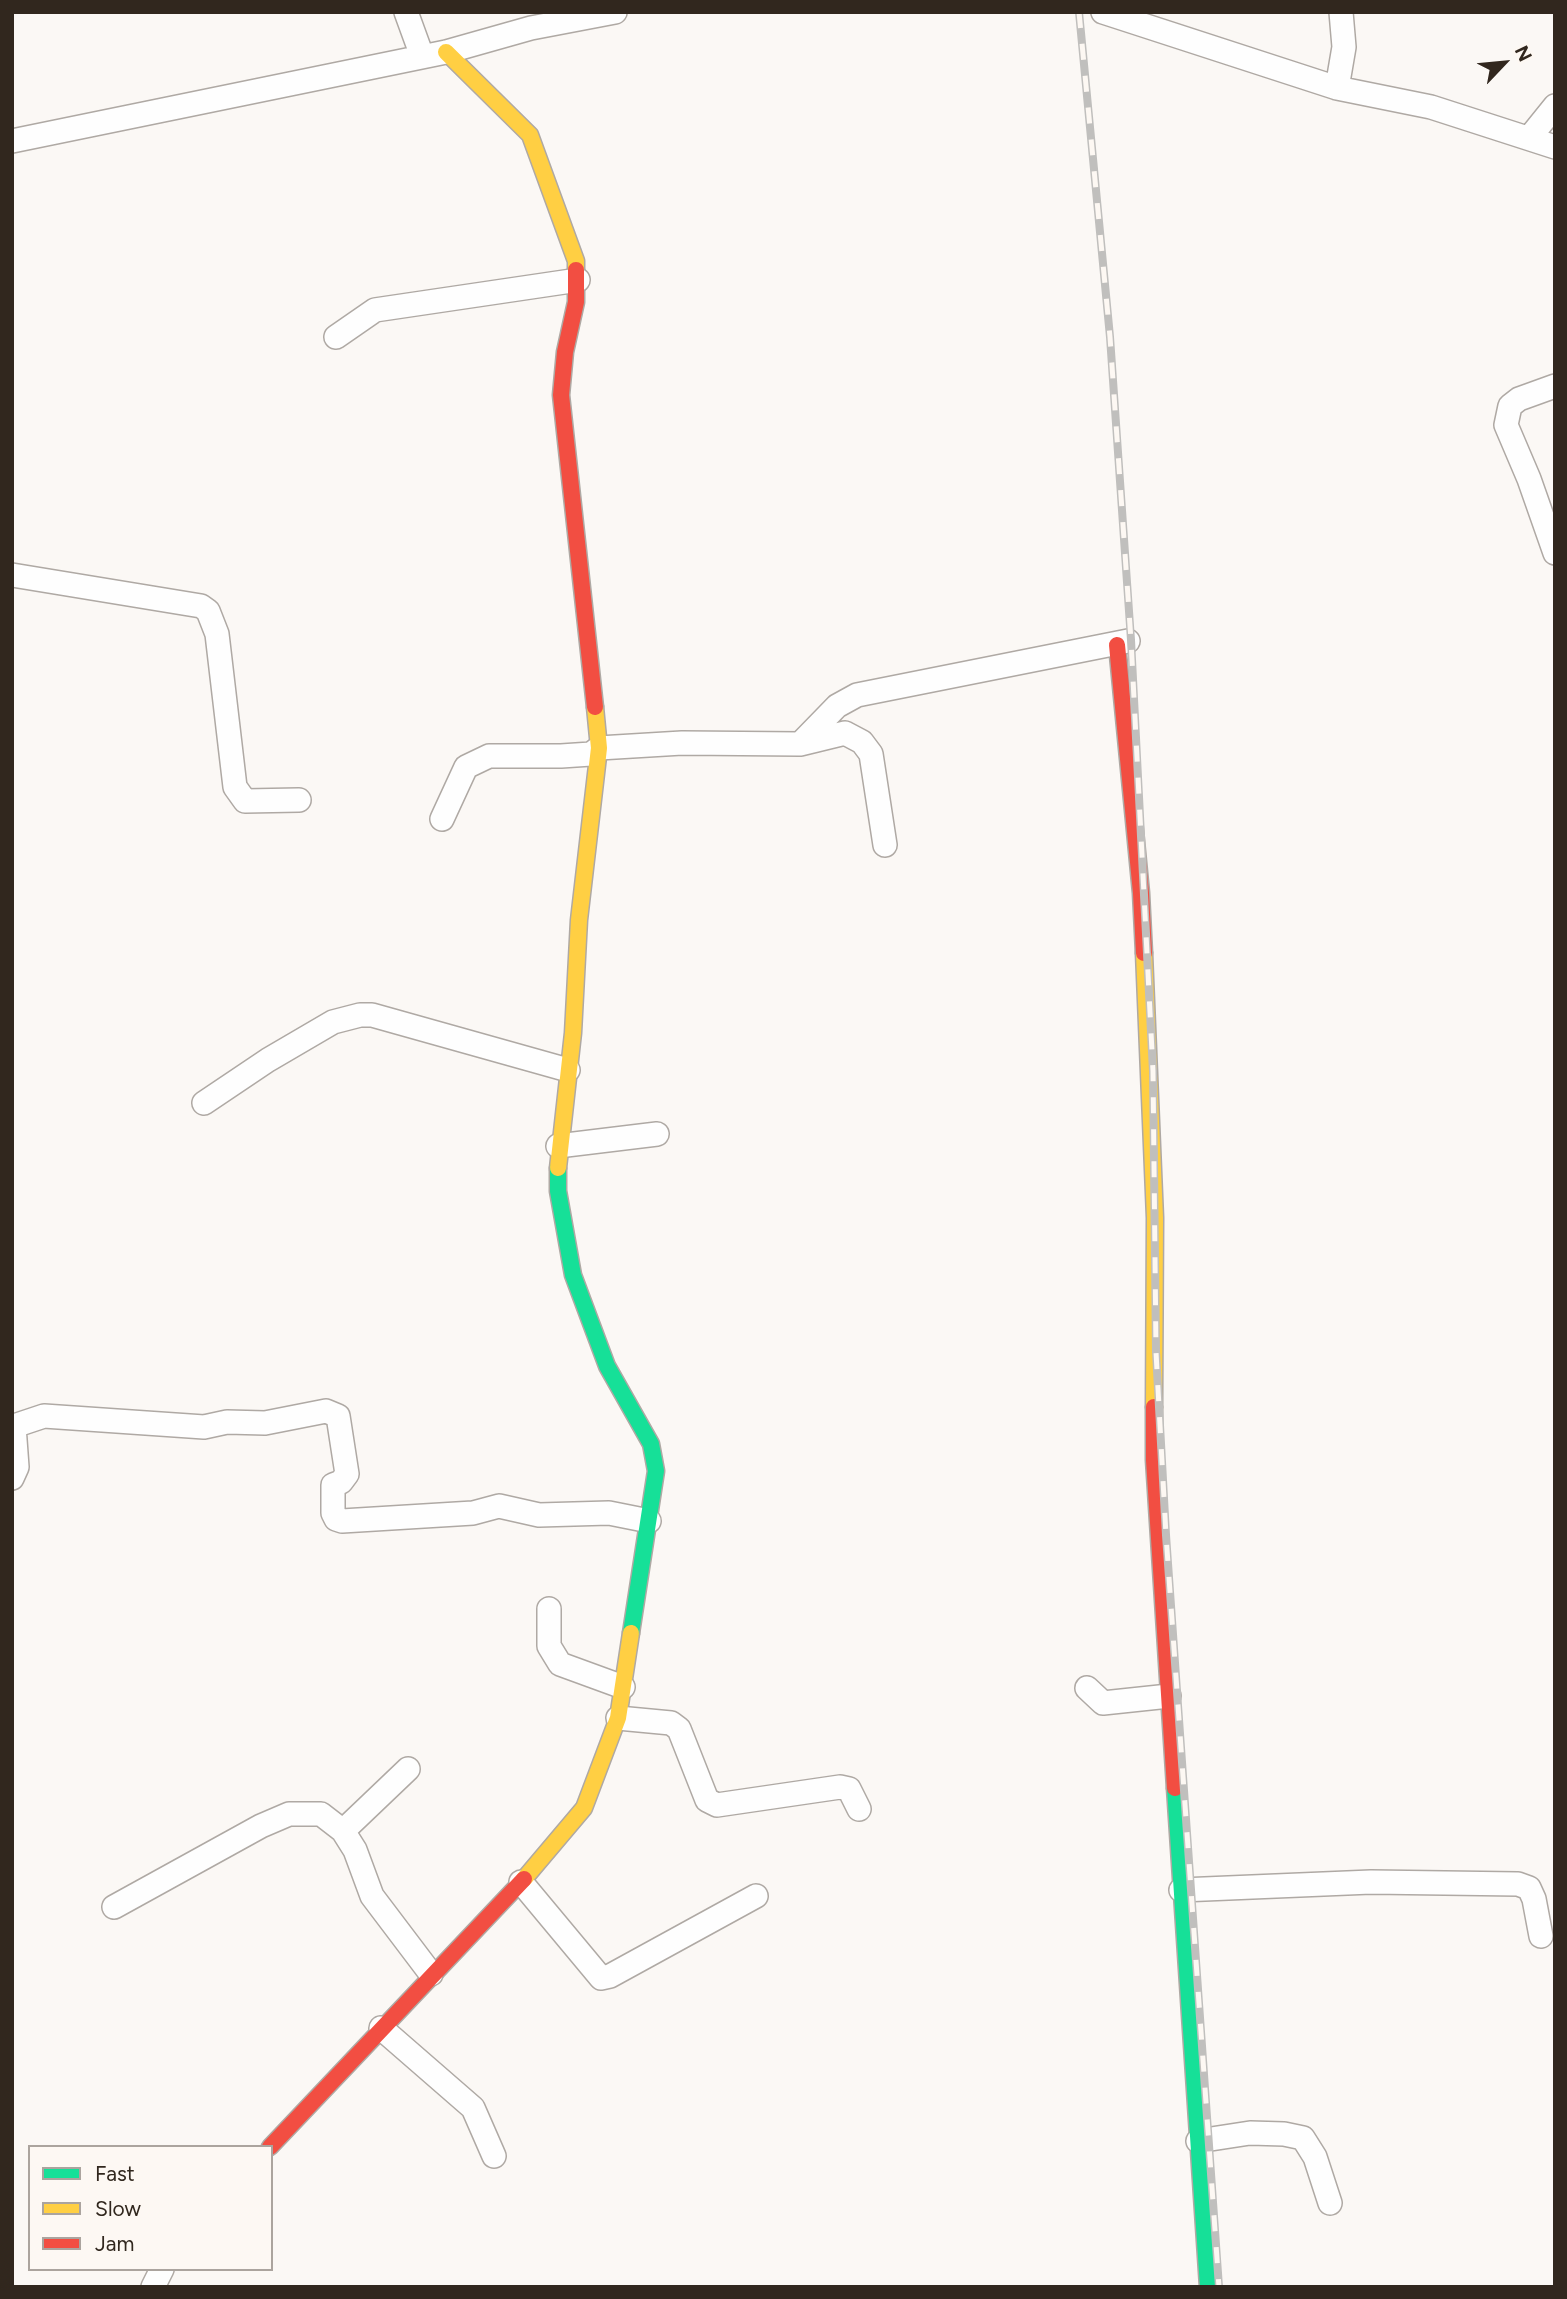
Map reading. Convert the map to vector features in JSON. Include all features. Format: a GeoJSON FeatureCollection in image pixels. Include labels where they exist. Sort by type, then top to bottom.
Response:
{"type":"FeatureCollection","features":[{"type":"Feature","properties":{"kind":"street"},"geometry":{"type":"LineString","coordinates":[[405,12],[422,56]]}},
{"type":"Feature","properties":{"kind":"street"},"geometry":{"type":"LineString","coordinates":[[12,141],[446,52],[531,28],[615,12]]}},
{"type":"Feature","properties":{"kind":"street"},"geometry":{"type":"LineString","coordinates":[[1102,12],[1337,88],[1431,107],[1555,147]]}},
{"type":"Feature","properties":{"kind":"street"},"geometry":{"type":"LineString","coordinates":[[1337,88],[1344,47],[1341,12]]}},
{"type":"Feature","properties":{"kind":"street"},"geometry":{"type":"LineString","coordinates":[[272,2145],[521,1882],[584,1808],[618,1718],[656,1471],[651,1444],[641,1423],[622,1399],[573,1275],[558,1191],[558,1146],[568,1070],[579,920],[600,748],[562,395],[564,363],[578,280],[569,238],[530,135],[446,52]]}},
{"type":"Feature","properties":{"kind":"street"},"geometry":{"type":"LineString","coordinates":[[1530,137],[1555,106]]}},
{"type":"Feature","properties":{"kind":"street"},"geometry":{"type":"LineString","coordinates":[[336,337],[375,310],[578,280]]}},
{"type":"Feature","properties":{"kind":"street"},"geometry":{"type":"LineString","coordinates":[[1555,386],[1519,399],[1510,406],[1506,425],[1555,553]]}},
{"type":"Feature","properties":{"kind":"street"},"geometry":{"type":"LineString","coordinates":[[12,575],[201,606],[208,611],[217,634],[235,787],[245,801],[299,800]]}},
{"type":"Feature","properties":{"kind":"street"},"geometry":{"type":"LineString","coordinates":[[800,744],[836,706],[857,695],[1124,642],[1142,907],[1154,1218],[1154,1460],[1208,2287]]}},
{"type":"Feature","properties":{"kind":"street"},"geometry":{"type":"LineString","coordinates":[[442,819],[466,767],[473,761],[489,756],[591,754],[600,748],[682,743],[800,744],[845,733],[862,742],[871,754],[885,845]]}},
{"type":"Feature","properties":{"kind":"street"},"geometry":{"type":"LineString","coordinates":[[204,1103],[333,1022],[360,1015],[372,1015],[568,1070]]}},
{"type":"Feature","properties":{"kind":"street"},"geometry":{"type":"LineString","coordinates":[[558,1146],[657,1134]]}},
{"type":"Feature","properties":{"kind":"street"},"geometry":{"type":"LineString","coordinates":[[12,1478],[17,1468],[13,1426],[35,1418],[58,1415],[204,1427],[227,1422],[265,1423],[326,1410],[338,1416],[347,1474],[341,1482],[333,1485],[333,1513],[336,1519],[342,1521],[473,1513],[499,1506],[539,1515],[609,1513],[649,1521]]}},
{"type":"Feature","properties":{"kind":"street"},"geometry":{"type":"LineString","coordinates":[[549,1609],[549,1646],[560,1664],[622,1687]]}},
{"type":"Feature","properties":{"kind":"street"},"geometry":{"type":"LineString","coordinates":[[1087,1688],[1103,1703],[1169,1696]]}},
{"type":"Feature","properties":{"kind":"street"},"geometry":{"type":"LineString","coordinates":[[618,1718],[671,1723],[679,1729],[707,1800],[717,1805],[841,1787],[849,1789],[859,1809]]}},
{"type":"Feature","properties":{"kind":"street"},"geometry":{"type":"LineString","coordinates":[[343,1831],[408,1769]]}},
{"type":"Feature","properties":{"kind":"street"},"geometry":{"type":"LineString","coordinates":[[114,1907],[261,1826],[289,1814],[321,1814],[343,1831],[355,1850],[372,1896],[431,1974]]}},
{"type":"Feature","properties":{"kind":"street"},"geometry":{"type":"LineString","coordinates":[[521,1882],[593,1973],[601,1978],[610,1976],[756,1896]]}},
{"type":"Feature","properties":{"kind":"street"},"geometry":{"type":"LineString","coordinates":[[1181,1890],[1371,1882],[1518,1884],[1529,1888],[1534,1899],[1541,1936]]}},
{"type":"Feature","properties":{"kind":"street"},"geometry":{"type":"LineString","coordinates":[[381,2028],[473,2108],[494,2156]]}},
{"type":"Feature","properties":{"kind":"street"},"geometry":{"type":"LineString","coordinates":[[1198,2141],[1250,2133],[1284,2134],[1303,2138],[1315,2157],[1329,2203]]}},
{"type":"Feature","properties":{"kind":"street"},"geometry":{"type":"LineString","coordinates":[[153,2287],[161,2271]]}},
{"type":"Feature","properties":{"kind":"railway"},"geometry":{"type":"LineString","coordinates":[[1079,12],[1110,337],[1131,640],[1153,1071],[1156,1352],[1166,1535],[1219,2287]]}},
{"type":"Feature","properties":{"kind":"traffic: fast"},"geometry":{"type":"LineString","coordinates":[[558,1168],[558,1191],[573,1275],[607,1366],[651,1444],[656,1471],[631,1633]]}},
{"type":"Feature","properties":{"kind":"traffic: fast"},"geometry":{"type":"LineString","coordinates":[[1175,1788],[1208,2287]]}},
{"type":"Feature","properties":{"kind":"traffic: slow"},"geometry":{"type":"LineString","coordinates":[[446,52],[530,135],[576,261],[576,270]]}},
{"type":"Feature","properties":{"kind":"traffic: slow"},"geometry":{"type":"LineString","coordinates":[[558,1168],[573,1033],[579,920],[599,748],[595,707]]}},
{"type":"Feature","properties":{"kind":"traffic: slow"},"geometry":{"type":"LineString","coordinates":[[1144,953],[1155,1218],[1154,1407]]}},
{"type":"Feature","properties":{"kind":"traffic: slow"},"geometry":{"type":"LineString","coordinates":[[524,1879],[584,1808],[618,1718],[631,1633]]}},
{"type":"Feature","properties":{"kind":"traffic: jam"},"geometry":{"type":"LineString","coordinates":[[576,270],[576,302],[565,352],[561,395],[595,707]]}},
{"type":"Feature","properties":{"kind":"traffic: jam"},"geometry":{"type":"LineString","coordinates":[[1117,645],[1141,893],[1144,953]]}},
{"type":"Feature","properties":{"kind":"traffic: jam"},"geometry":{"type":"LineString","coordinates":[[1154,1407],[1154,1460],[1175,1788]]}},
{"type":"Feature","properties":{"kind":"traffic: jam"},"geometry":{"type":"LineString","coordinates":[[272,2145],[524,1879]]}}]}
